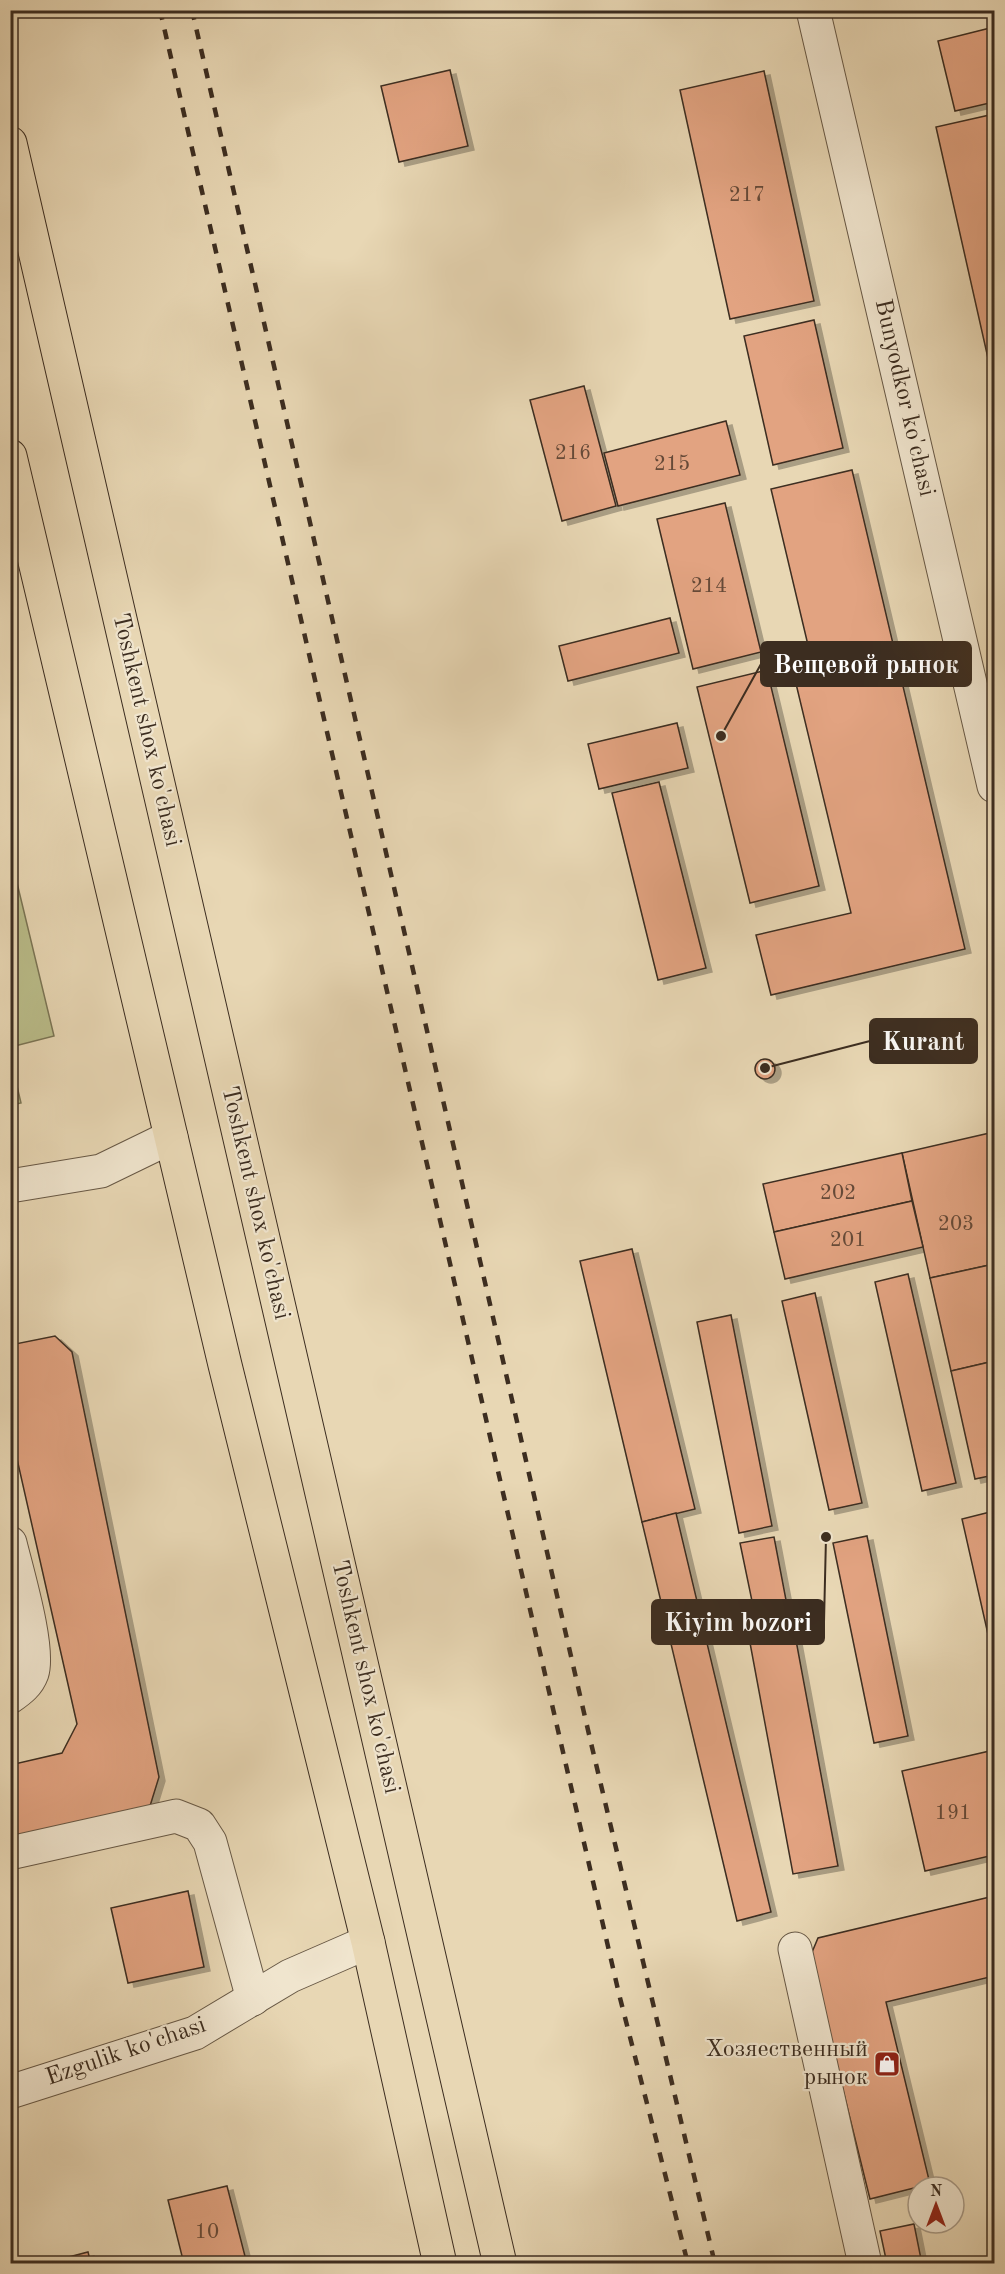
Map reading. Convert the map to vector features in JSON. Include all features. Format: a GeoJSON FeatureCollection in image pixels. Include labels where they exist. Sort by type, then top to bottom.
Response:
{"type":"FeatureCollection","features":[{"type":"Feature","properties":{"kind":"highway","name":"Toshkent shox ko'chasi"},"geometry":{"type":"LineString","coordinates":[[10,143],[500,2264]]}},
{"type":"Feature","properties":{"kind":"highway"},"geometry":{"type":"LineString","coordinates":[[10,456],[225,1365],[368,1942],[440,2264]]}},
{"type":"Feature","properties":{"kind":"street","name":"Bunyodkor ko'chasi"},"geometry":{"type":"LineString","coordinates":[[813,10],[994,786]]}},
{"type":"Feature","properties":{"kind":"street"},"geometry":{"type":"LineString","coordinates":[[10,1186],[101,1171],[171,1137]]}},
{"type":"Feature","properties":{"kind":"street"},"geometry":{"type":"LineString","coordinates":[[10,1544],[35,1652],[32,1672],[24,1688],[10,1697]]}},
{"type":"Feature","properties":{"kind":"street"},"geometry":{"type":"LineString","coordinates":[[10,1852],[176,1816],[199,1825],[210,1842],[253,1998]]}},
{"type":"Feature","properties":{"kind":"street","name":"Ezgulik ko'chasi"},"geometry":{"type":"LineString","coordinates":[[10,2092],[195,2033],[290,1976],[368,1942]]}},
{"type":"Feature","properties":{"kind":"street"},"geometry":{"type":"LineString","coordinates":[[795,1949],[865,2264]]}},
{"type":"Feature","properties":{"kind":"green space"},"geometry":{"type":"Polygon","coordinates":[[[11,858],[54,1036],[10,1047],[11,858]]]}},
{"type":"Feature","properties":{"kind":"green space"},"geometry":{"type":"Polygon","coordinates":[[[16,1082],[21,1103],[11,1105],[11,1083],[16,1082]]]}},
{"type":"Feature","properties":{"kind":"building"},"geometry":{"type":"Polygon","coordinates":[[[994,27],[994,102],[955,111],[938,41],[994,27]]]}},
{"type":"Feature","properties":{"kind":"building"},"geometry":{"type":"Polygon","coordinates":[[[450,70],[468,146],[399,162],[381,86],[450,70]]]}},
{"type":"Feature","properties":{"kind":"building"},"geometry":{"type":"Polygon","coordinates":[[[764,71],[814,301],[730,319],[680,90],[764,71]]]}},
{"type":"Feature","properties":{"kind":"building"},"geometry":{"type":"Polygon","coordinates":[[[994,114],[994,385],[936,127],[994,114]]]}},
{"type":"Feature","properties":{"kind":"building"},"geometry":{"type":"Polygon","coordinates":[[[814,320],[843,448],[773,465],[744,336],[814,320]]]}},
{"type":"Feature","properties":{"kind":"building"},"geometry":{"type":"Polygon","coordinates":[[[584,386],[616,506],[562,521],[530,400],[584,386]]]}},
{"type":"Feature","properties":{"kind":"building"},"geometry":{"type":"Polygon","coordinates":[[[726,421],[740,475],[618,506],[604,453],[726,421]]]}},
{"type":"Feature","properties":{"kind":"building"},"geometry":{"type":"Polygon","coordinates":[[[852,470],[965,949],[771,995],[756,935],[851,913],[792,667],[812,662],[771,489],[852,470]]]}},
{"type":"Feature","properties":{"kind":"building"},"geometry":{"type":"Polygon","coordinates":[[[725,503],[761,652],[693,669],[657,519],[725,503]]]}},
{"type":"Feature","properties":{"kind":"building"},"geometry":{"type":"Polygon","coordinates":[[[670,618],[679,653],[568,681],[559,646],[670,618]]]}},
{"type":"Feature","properties":{"kind":"building"},"geometry":{"type":"Polygon","coordinates":[[[767,670],[819,886],[750,903],[697,687],[767,670]]]}},
{"type":"Feature","properties":{"kind":"building"},"geometry":{"type":"Polygon","coordinates":[[[677,723],[688,768],[599,789],[588,744],[677,723]]]}},
{"type":"Feature","properties":{"kind":"building"},"geometry":{"type":"Polygon","coordinates":[[[659,782],[706,968],[658,980],[612,793],[659,782]]]}},
{"type":"Feature","properties":{"kind":"building"},"geometry":{"type":"Polygon","coordinates":[[[765,1059],[772,1062],[775,1069],[772,1076],[765,1079],[758,1076],[755,1069],[758,1062],[765,1059]]]}},
{"type":"Feature","properties":{"kind":"building"},"geometry":{"type":"Polygon","coordinates":[[[994,1132],[994,1264],[930,1278],[902,1153],[994,1132]]]}},
{"type":"Feature","properties":{"kind":"building"},"geometry":{"type":"Polygon","coordinates":[[[902,1153],[912,1201],[774,1232],[763,1184],[902,1153]]]}},
{"type":"Feature","properties":{"kind":"building"},"geometry":{"type":"Polygon","coordinates":[[[912,1201],[923,1247],[785,1279],[774,1232],[912,1201]]]}},
{"type":"Feature","properties":{"kind":"building"},"geometry":{"type":"Polygon","coordinates":[[[632,1249],[695,1509],[642,1522],[580,1261],[632,1249]]]}},
{"type":"Feature","properties":{"kind":"building"},"geometry":{"type":"Polygon","coordinates":[[[994,1264],[994,1361],[951,1371],[930,1278],[994,1264]]]}},
{"type":"Feature","properties":{"kind":"building"},"geometry":{"type":"Polygon","coordinates":[[[908,1274],[956,1483],[922,1491],[875,1282],[908,1274]]]}},
{"type":"Feature","properties":{"kind":"building"},"geometry":{"type":"Polygon","coordinates":[[[815,1293],[862,1503],[829,1510],[782,1301],[815,1293]]]}},
{"type":"Feature","properties":{"kind":"building"},"geometry":{"type":"Polygon","coordinates":[[[731,1315],[772,1526],[739,1533],[697,1322],[731,1315]]]}},
{"type":"Feature","properties":{"kind":"building"},"geometry":{"type":"Polygon","coordinates":[[[55,1336],[72,1352],[159,1777],[150,1806],[10,1840],[10,1765],[62,1753],[77,1724],[10,1428],[10,1345],[55,1336]]]}},
{"type":"Feature","properties":{"kind":"building"},"geometry":{"type":"Polygon","coordinates":[[[994,1361],[994,1475],[975,1479],[951,1371],[994,1361]]]}},
{"type":"Feature","properties":{"kind":"building"},"geometry":{"type":"Polygon","coordinates":[[[994,1511],[994,1661],[962,1519],[994,1511]]]}},
{"type":"Feature","properties":{"kind":"building"},"geometry":{"type":"Polygon","coordinates":[[[676,1513],[771,1912],[737,1921],[642,1522],[676,1513]]]}},
{"type":"Feature","properties":{"kind":"building"},"geometry":{"type":"Polygon","coordinates":[[[867,1536],[908,1736],[874,1743],[833,1543],[867,1536]]]}},
{"type":"Feature","properties":{"kind":"building"},"geometry":{"type":"Polygon","coordinates":[[[774,1537],[786,1600],[753,1606],[740,1543],[774,1537]]]}},
{"type":"Feature","properties":{"kind":"building"},"geometry":{"type":"Polygon","coordinates":[[[790,1608],[838,1866],[793,1874],[745,1616],[790,1608]]]}},
{"type":"Feature","properties":{"kind":"building"},"geometry":{"type":"Polygon","coordinates":[[[994,1750],[994,1855],[925,1871],[902,1771],[994,1750]]]}},
{"type":"Feature","properties":{"kind":"building"},"geometry":{"type":"Polygon","coordinates":[[[188,1891],[204,1967],[128,1983],[111,1908],[188,1891]]]}},
{"type":"Feature","properties":{"kind":"building"},"geometry":{"type":"Polygon","coordinates":[[[994,1896],[994,1976],[886,2002],[928,2175],[906,2175],[906,2190],[870,2199],[810,1957],[818,1938],[994,1896]]]}},
{"type":"Feature","properties":{"kind":"building"},"geometry":{"type":"Polygon","coordinates":[[[227,2186],[247,2264],[184,2264],[168,2200],[227,2186]]]}},
{"type":"Feature","properties":{"kind":"building"},"geometry":{"type":"Polygon","coordinates":[[[906,2226],[906,2235],[916,2235],[922,2264],[887,2264],[880,2231],[906,2226]]]}},
{"type":"Feature","properties":{"kind":"building"},"geometry":{"type":"Polygon","coordinates":[[[88,2252],[91,2264],[42,2264],[88,2252]]]}},
{"type":"Feature","properties":{"kind":"railway"},"geometry":{"type":"LineString","coordinates":[[160,10],[619,1994],[688,2264]]}},
{"type":"Feature","properties":{"kind":"railway"},"geometry":{"type":"LineString","coordinates":[[192,10],[591,1743],[715,2264]]}},
{"type":"Feature","properties":{"kind":"place","name":"Вещевой рынок"},"geometry":{"type":"Point","coordinates":[721,736]}},
{"type":"Feature","properties":{"kind":"place","name":"Kurant"},"geometry":{"type":"Point","coordinates":[765,1068]}},
{"type":"Feature","properties":{"kind":"place","name":"Kiyim bozori"},"geometry":{"type":"Point","coordinates":[826,1537]}},
{"type":"Feature","properties":{"kind":"place","name":"Хозяественный рынок"},"geometry":{"type":"Point","coordinates":[887,2064]}}]}
